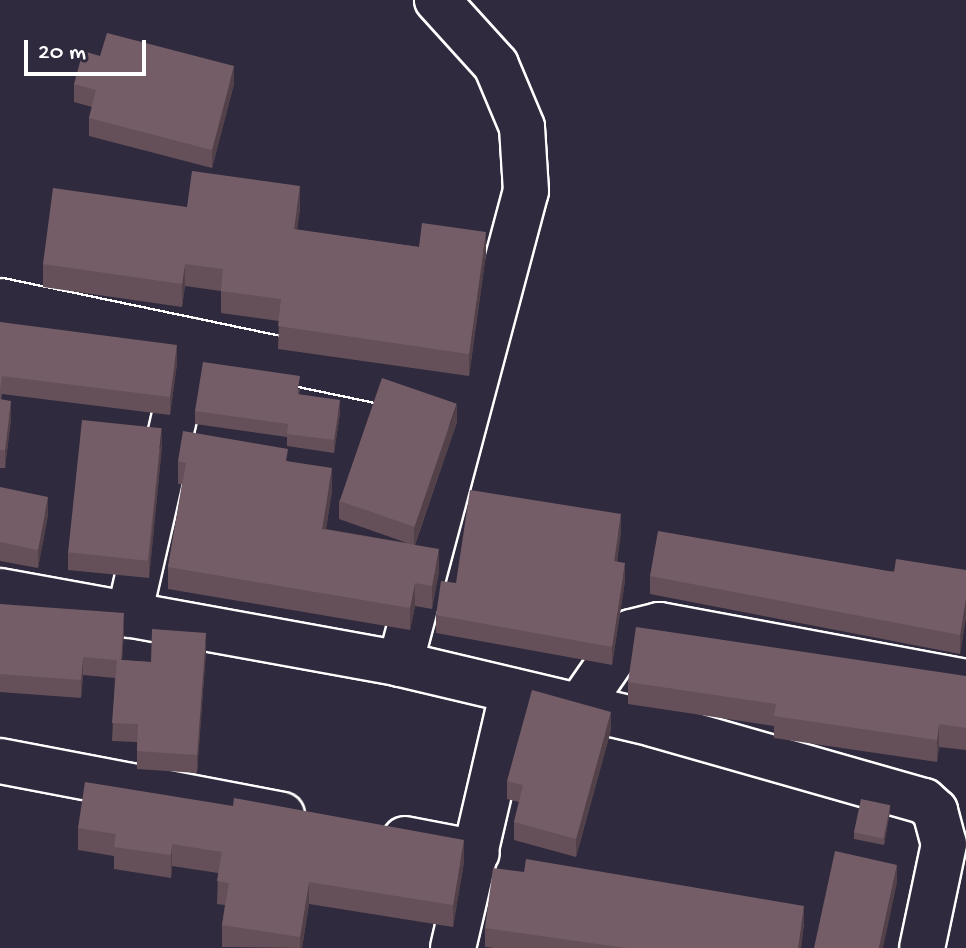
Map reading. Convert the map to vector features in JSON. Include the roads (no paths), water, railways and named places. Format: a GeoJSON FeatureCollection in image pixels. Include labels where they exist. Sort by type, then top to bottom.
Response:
{"type":"FeatureCollection","features":[{"type":"Feature","properties":{"kind":"street"},"geometry":{"type":"LineString","coordinates":[[400,664],[526,191],[522,127],[496,65],[437,0]]}},
{"type":"Feature","properties":{"kind":"street"},"geometry":{"type":"LineString","coordinates":[[0,301],[469,399]]}},
{"type":"Feature","properties":{"kind":"street"},"geometry":{"type":"LineString","coordinates":[[129,615],[192,341]]}},
{"type":"Feature","properties":{"kind":"street"},"geometry":{"type":"LineString","coordinates":[[0,591],[400,664],[579,707],[924,801],[935,811],[944,844],[922,948]]}},
{"type":"Feature","properties":{"kind":"street"},"geometry":{"type":"LineString","coordinates":[[579,707],[631,632],[659,625],[966,682]]}},
{"type":"Feature","properties":{"kind":"street"},"geometry":{"type":"LineString","coordinates":[[453,948],[513,691]]}},
{"type":"Feature","properties":{"kind":"street"},"geometry":{"type":"LineString","coordinates":[[0,761],[323,823]]}},
{"type":"Feature","properties":{"kind":"street"},"geometry":{"type":"LineString","coordinates":[[369,832],[477,853]]}}]}
